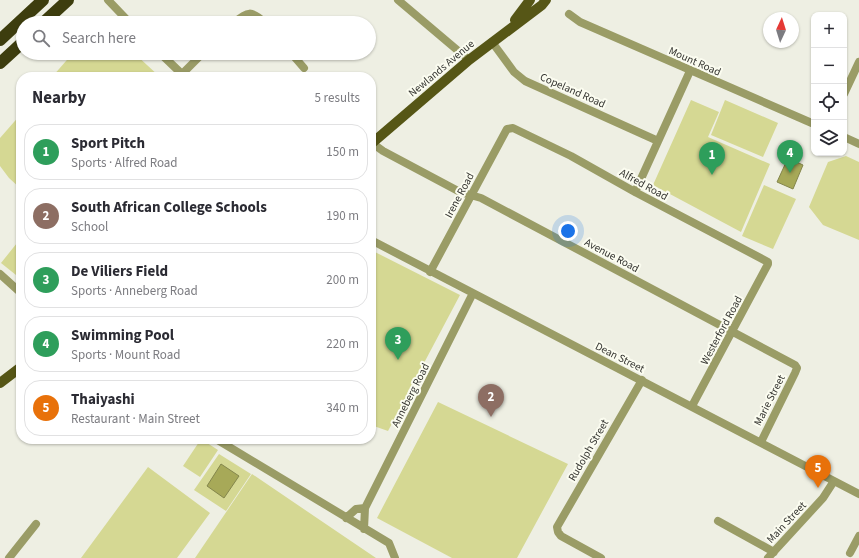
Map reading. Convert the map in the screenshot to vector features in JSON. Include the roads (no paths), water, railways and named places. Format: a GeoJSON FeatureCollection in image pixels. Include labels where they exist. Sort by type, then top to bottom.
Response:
{"type":"FeatureCollection","features":[{"type":"Feature","properties":{"kind":"highway"},"geometry":{"type":"LineString","coordinates":[[26,16],[43,0]]}},
{"type":"Feature","properties":{"kind":"highway"},"geometry":{"type":"LineString","coordinates":[[51,16],[68,0]]}},
{"type":"Feature","properties":{"kind":"highway"},"geometry":{"type":"LineString","coordinates":[[0,40],[16,25]]}},
{"type":"Feature","properties":{"kind":"highway"},"geometry":{"type":"LineString","coordinates":[[0,63],[16,48]]}},
{"type":"Feature","properties":{"kind":"main road"},"geometry":{"type":"LineString","coordinates":[[508,30],[530,0]]}},
{"type":"Feature","properties":{"kind":"main road","name":"Newlands Avenue"},"geometry":{"type":"LineString","coordinates":[[376,139],[469,60],[530,14],[544,1]]}},
{"type":"Feature","properties":{"kind":"main road"},"geometry":{"type":"LineString","coordinates":[[0,382],[16,371]]}},
{"type":"Feature","properties":{"kind":"street"},"geometry":{"type":"LineString","coordinates":[[108,0],[123,16]]}},
{"type":"Feature","properties":{"kind":"street"},"geometry":{"type":"LineString","coordinates":[[398,0],[469,60]]}},
{"type":"Feature","properties":{"kind":"street"},"geometry":{"type":"LineString","coordinates":[[243,16],[249,13],[256,16]]}},
{"type":"Feature","properties":{"kind":"street","name":"Mount Road"},"geometry":{"type":"LineString","coordinates":[[569,14],[580,22],[811,123]]}},
{"type":"Feature","properties":{"kind":"street","name":"Copeland Road"},"geometry":{"type":"LineString","coordinates":[[492,42],[514,72],[525,81],[658,141]]}},
{"type":"Feature","properties":{"kind":"street"},"geometry":{"type":"LineString","coordinates":[[167,60],[179,72]]}},
{"type":"Feature","properties":{"kind":"street"},"geometry":{"type":"LineString","coordinates":[[186,72],[197,60]]}},
{"type":"Feature","properties":{"kind":"street"},"geometry":{"type":"LineString","coordinates":[[297,60],[304,68]]}},
{"type":"Feature","properties":{"kind":"street"},"geometry":{"type":"LineString","coordinates":[[847,88],[859,62]]}},
{"type":"Feature","properties":{"kind":"street"},"geometry":{"type":"LineString","coordinates":[[635,192],[690,71]]}},
{"type":"Feature","properties":{"kind":"street","name":"Alfred Road"},"geometry":{"type":"LineString","coordinates":[[507,129],[513,128],[571,156],[726,241],[766,260],[768,264]]}},
{"type":"Feature","properties":{"kind":"street","name":"Irene Road"},"geometry":{"type":"LineString","coordinates":[[430,272],[507,129]]}},
{"type":"Feature","properties":{"kind":"street"},"geometry":{"type":"LineString","coordinates":[[847,139],[859,144]]}},
{"type":"Feature","properties":{"kind":"street","name":"Avenue Road"},"geometry":{"type":"LineString","coordinates":[[376,146],[460,192],[481,198],[792,363],[797,368]]}},
{"type":"Feature","properties":{"kind":"street","name":"Dean Street"},"geometry":{"type":"LineString","coordinates":[[376,243],[859,494]]}},
{"type":"Feature","properties":{"kind":"street","name":"Westerford Road"},"geometry":{"type":"LineString","coordinates":[[692,406],[733,332],[768,264]]}},
{"type":"Feature","properties":{"kind":"street"},"geometry":{"type":"LineString","coordinates":[[0,274],[16,288]]}},
{"type":"Feature","properties":{"kind":"street","name":"Anneberg Road"},"geometry":{"type":"LineString","coordinates":[[364,529],[366,508],[473,293]]}},
{"type":"Feature","properties":{"kind":"street","name":"Marie Street"},"geometry":{"type":"LineString","coordinates":[[760,442],[797,368]]}},
{"type":"Feature","properties":{"kind":"street","name":"Rudolph Street"},"geometry":{"type":"LineString","coordinates":[[601,558],[564,538],[558,532],[558,524],[642,380]]}},
{"type":"Feature","properties":{"kind":"street"},"geometry":{"type":"LineString","coordinates":[[224,444],[389,544],[395,558]]}},
{"type":"Feature","properties":{"kind":"street","name":"Main Street"},"geometry":{"type":"LineString","coordinates":[[771,555],[823,498],[834,481]]}},
{"type":"Feature","properties":{"kind":"street"},"geometry":{"type":"LineString","coordinates":[[346,518],[356,509],[366,508]]}},
{"type":"Feature","properties":{"kind":"street"},"geometry":{"type":"LineString","coordinates":[[718,521],[771,555]]}},
{"type":"Feature","properties":{"kind":"street"},"geometry":{"type":"LineString","coordinates":[[9,558],[36,524]]}},
{"type":"Feature","properties":{"kind":"street"},"geometry":{"type":"LineString","coordinates":[[850,553],[859,536]]}},
{"type":"Feature","properties":{"kind":"place","name":"Swimming Pool"},"geometry":{"type":"Point","coordinates":[790,173]}},
{"type":"Feature","properties":{"kind":"place","name":"Sport Pitch"},"geometry":{"type":"Point","coordinates":[712,175]}},
{"type":"Feature","properties":{"kind":"place","name":"De Viliers Field"},"geometry":{"type":"Point","coordinates":[398,360]}},
{"type":"Feature","properties":{"kind":"place","name":"South African College Schools"},"geometry":{"type":"Point","coordinates":[491,417]}},
{"type":"Feature","properties":{"kind":"place","name":"Thaiyashi"},"geometry":{"type":"Point","coordinates":[818,488]}}]}
